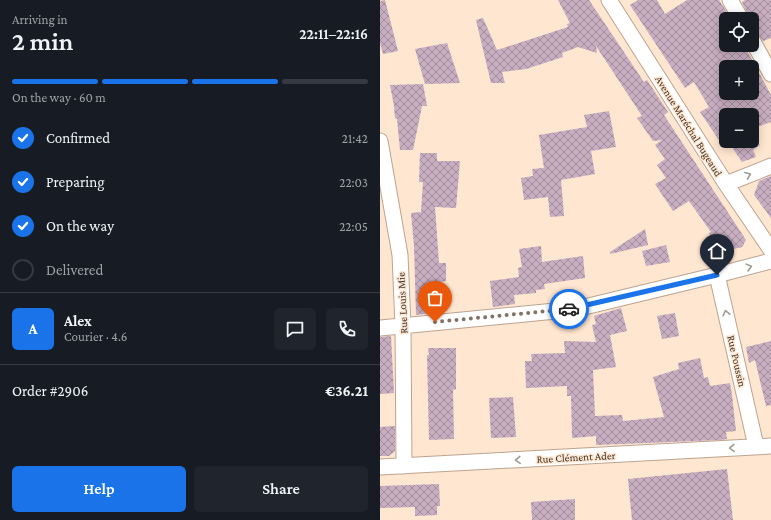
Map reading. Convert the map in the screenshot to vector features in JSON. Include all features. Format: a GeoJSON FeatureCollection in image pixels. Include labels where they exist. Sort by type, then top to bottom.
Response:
{"type":"FeatureCollection","features":[{"type":"Feature","properties":{"kind":"street","name":"Avenue Maréchal Bugeaud"},"geometry":{"type":"LineString","coordinates":[[609,0],[726,184],[771,250]]}},
{"type":"Feature","properties":{"kind":"street"},"geometry":{"type":"LineString","coordinates":[[730,0],[737,12]]}},
{"type":"Feature","properties":{"kind":"street"},"geometry":{"type":"LineString","coordinates":[[759,52],[771,74]]}},
{"type":"Feature","properties":{"kind":"street","name":"Rue Louis Mie"},"geometry":{"type":"LineString","coordinates":[[380,141],[400,255],[403,326],[404,466]]}},
{"type":"Feature","properties":{"kind":"street"},"geometry":{"type":"LineString","coordinates":[[726,184],[771,166]]}},
{"type":"Feature","properties":{"kind":"street"},"geometry":{"type":"LineString","coordinates":[[380,328],[576,309],[771,261]]}},
{"type":"Feature","properties":{"kind":"street","name":"Rue Poussin"},"geometry":{"type":"LineString","coordinates":[[717,275],[756,446]]}},
{"type":"Feature","properties":{"kind":"street","name":"Rue Clément Ader"},"geometry":{"type":"LineString","coordinates":[[380,467],[771,446]]}},
{"type":"Feature","properties":{"kind":"building"},"geometry":{"type":"Polygon","coordinates":[[[385,0],[398,51],[383,54],[380,43],[380,1],[385,0]]]}},
{"type":"Feature","properties":{"kind":"building"},"geometry":{"type":"Polygon","coordinates":[[[558,0],[589,0],[644,82],[647,80],[668,112],[664,115],[746,240],[742,247],[721,252],[709,233],[711,232],[689,201],[673,211],[655,184],[666,178],[657,165],[665,159],[655,145],[662,140],[653,141],[637,118],[642,116],[596,46],[597,53],[578,47],[562,53],[563,57],[526,69],[502,72],[505,83],[491,83],[476,20],[483,18],[497,50],[568,27],[567,24],[570,23],[558,0]]]}},
{"type":"Feature","properties":{"kind":"building"},"geometry":{"type":"Polygon","coordinates":[[[638,0],[657,0],[665,14],[687,0],[719,0],[727,12],[719,12],[719,52],[748,52],[752,60],[719,60],[719,100],[759,100],[759,73],[771,95],[771,122],[759,126],[759,108],[719,108],[719,140],[700,112],[709,107],[694,82],[685,88],[630,5],[638,0]]]}},
{"type":"Feature","properties":{"kind":"building"},"geometry":{"type":"Polygon","coordinates":[[[745,0],[771,0],[771,38],[763,41],[759,36],[759,12],[747,12],[742,2],[745,0]]]}},
{"type":"Feature","properties":{"kind":"building"},"geometry":{"type":"Polygon","coordinates":[[[447,43],[460,83],[425,84],[415,49],[447,43]]]}},
{"type":"Feature","properties":{"kind":"building"},"geometry":{"type":"Polygon","coordinates":[[[423,84],[427,106],[422,106],[413,150],[400,150],[397,119],[395,118],[390,85],[423,84]]]}},
{"type":"Feature","properties":{"kind":"building"},"geometry":{"type":"Polygon","coordinates":[[[609,111],[616,147],[591,151],[595,174],[561,180],[564,216],[550,217],[548,197],[524,200],[521,178],[533,176],[532,169],[544,168],[539,135],[587,127],[584,115],[609,111]]]}},
{"type":"Feature","properties":{"kind":"building"},"geometry":{"type":"Polygon","coordinates":[[[732,148],[756,148],[753,150],[756,157],[742,162],[732,148]]]}},
{"type":"Feature","properties":{"kind":"building"},"geometry":{"type":"Polygon","coordinates":[[[420,153],[437,153],[437,161],[460,161],[456,208],[435,207],[439,263],[446,263],[446,281],[440,282],[440,312],[416,315],[414,246],[411,213],[421,212],[423,182],[419,182],[420,153]]]}},
{"type":"Feature","properties":{"kind":"building"},"geometry":{"type":"Polygon","coordinates":[[[771,176],[771,218],[754,195],[759,181],[771,176]]]}},
{"type":"Feature","properties":{"kind":"building"},"geometry":{"type":"Polygon","coordinates":[[[645,229],[648,245],[610,254],[610,252],[645,229]]]}},
{"type":"Feature","properties":{"kind":"building"},"geometry":{"type":"Polygon","coordinates":[[[666,245],[670,262],[646,266],[642,251],[666,245]]]}},
{"type":"Feature","properties":{"kind":"building"},"geometry":{"type":"Polygon","coordinates":[[[541,246],[542,262],[583,256],[585,278],[544,284],[545,289],[536,290],[536,293],[514,295],[515,304],[493,307],[490,281],[519,277],[518,268],[522,267],[519,249],[541,246]]]}},
{"type":"Feature","properties":{"kind":"building"},"geometry":{"type":"Polygon","coordinates":[[[621,308],[627,331],[610,335],[616,367],[593,370],[595,416],[622,415],[623,421],[664,417],[653,377],[679,369],[678,363],[700,358],[704,378],[708,377],[710,386],[730,383],[736,431],[726,432],[727,439],[596,445],[596,436],[572,438],[571,396],[567,396],[567,386],[526,388],[525,361],[532,361],[531,354],[565,353],[564,341],[596,342],[592,325],[596,324],[594,316],[621,308]]]}},
{"type":"Feature","properties":{"kind":"building"},"geometry":{"type":"Polygon","coordinates":[[[675,313],[679,336],[662,339],[657,316],[675,313]]]}},
{"type":"Feature","properties":{"kind":"building"},"geometry":{"type":"Polygon","coordinates":[[[391,336],[394,393],[380,394],[380,337],[391,336]]]}},
{"type":"Feature","properties":{"kind":"building"},"geometry":{"type":"Polygon","coordinates":[[[771,341],[771,405],[766,406],[755,360],[749,363],[746,347],[771,341]]]}},
{"type":"Feature","properties":{"kind":"building"},"geometry":{"type":"Polygon","coordinates":[[[428,348],[456,348],[456,389],[453,390],[454,439],[429,440],[428,348]]]}},
{"type":"Feature","properties":{"kind":"building"},"geometry":{"type":"Polygon","coordinates":[[[513,397],[516,437],[491,438],[489,398],[513,397]]]}},
{"type":"Feature","properties":{"kind":"building"},"geometry":{"type":"Polygon","coordinates":[[[395,426],[395,451],[389,456],[380,456],[380,427],[395,426]]]}},
{"type":"Feature","properties":{"kind":"building"},"geometry":{"type":"Polygon","coordinates":[[[727,469],[733,520],[632,520],[628,479],[727,469]]]}},
{"type":"Feature","properties":{"kind":"building"},"geometry":{"type":"Polygon","coordinates":[[[439,484],[440,506],[437,506],[437,515],[415,516],[415,507],[380,508],[380,486],[439,484]]]}},
{"type":"Feature","properties":{"kind":"building"},"geometry":{"type":"Polygon","coordinates":[[[575,499],[575,520],[532,520],[531,502],[575,499]]]}},
{"type":"Feature","properties":{"kind":"way so far"},"geometry":{"type":"LineString","coordinates":[[435,322],[569,309]]}},
{"type":"Feature","properties":{"kind":"route"},"geometry":{"type":"LineString","coordinates":[[569,309],[576,309],[717,275]]}}]}
